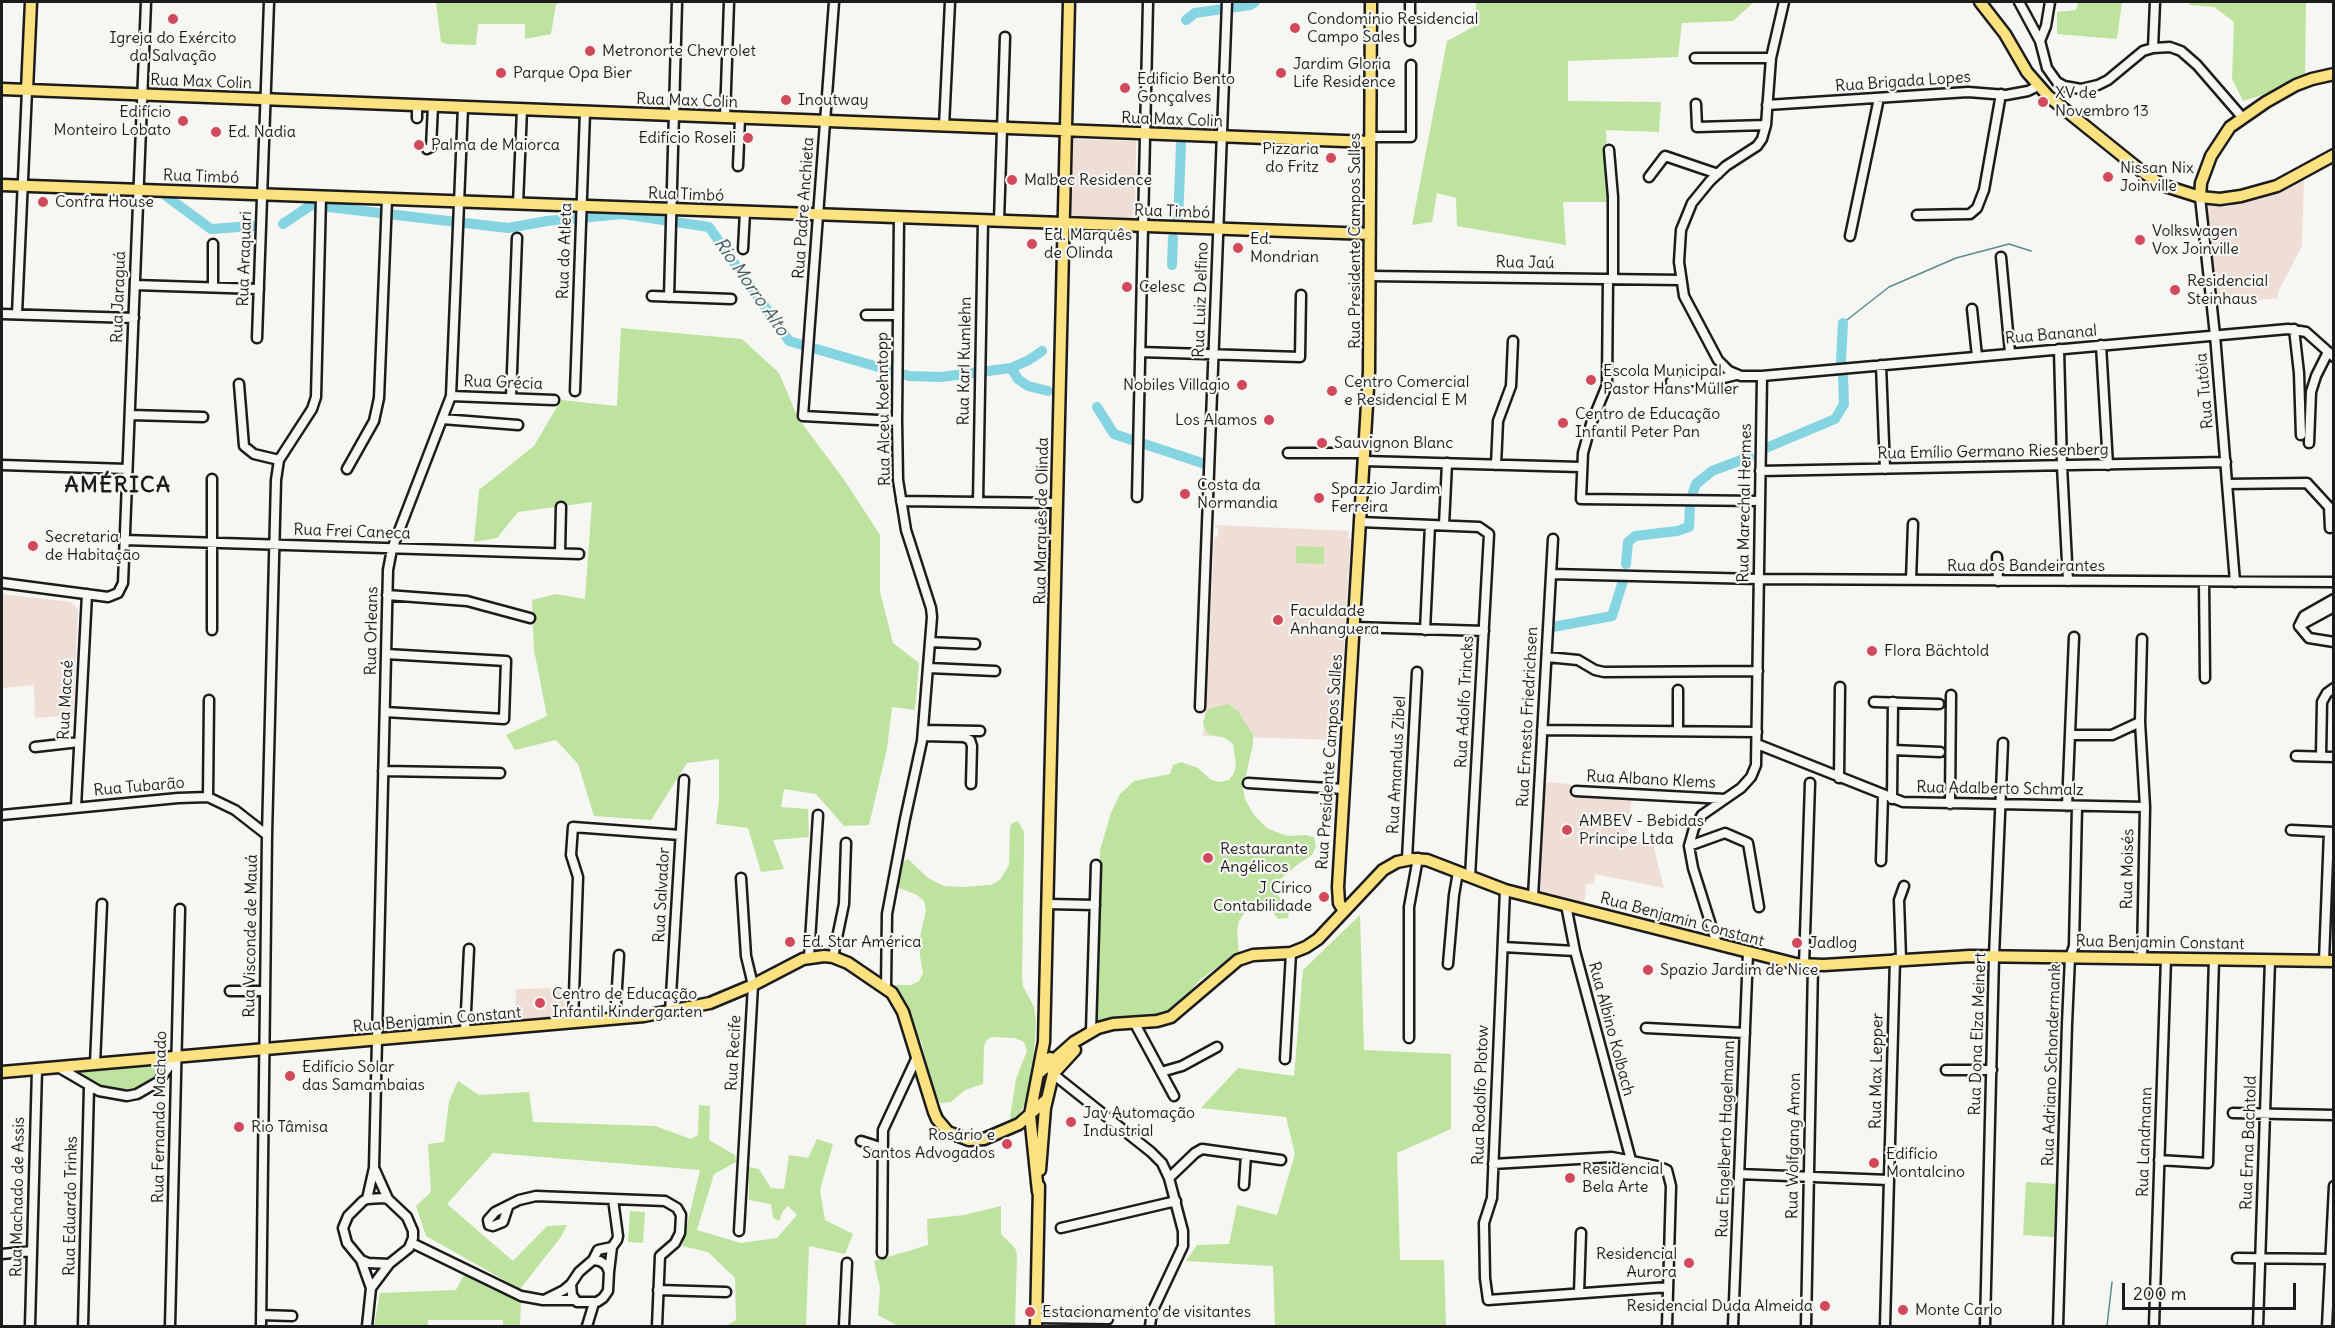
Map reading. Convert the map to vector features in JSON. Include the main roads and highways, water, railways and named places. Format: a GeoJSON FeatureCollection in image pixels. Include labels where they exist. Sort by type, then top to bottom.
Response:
{"type":"FeatureCollection","features":[{"type":"Feature","properties":{"kind":"main road"},"geometry":{"type":"LineString","coordinates":[[27,90],[31,2]]}},
{"type":"Feature","properties":{"kind":"main road","name":"Rua Marquês de Olinda"},"geometry":{"type":"LineString","coordinates":[[1038,1192],[1030,1116],[1044,1042],[1069,2]]}},
{"type":"Feature","properties":{"kind":"main road","name":"Rua Presidente Campos Salles"},"geometry":{"type":"LineString","coordinates":[[1344,911],[1337,897],[1369,371],[1371,2]]}},
{"type":"Feature","properties":{"kind":"main road"},"geometry":{"type":"LineString","coordinates":[[1980,2],[1998,24],[2038,86],[2064,110],[2152,179],[2174,190],[2200,197],[2230,198],[2258,192],[2288,181],[2334,155]]}},
{"type":"Feature","properties":{"kind":"main road"},"geometry":{"type":"LineString","coordinates":[[2200,197],[2203,177],[2216,145],[2226,131],[2242,117],[2295,86],[2334,74]]}},
{"type":"Feature","properties":{"kind":"main road","name":"Rua Max Colin"},"geometry":{"type":"LineString","coordinates":[[2,89],[1145,134],[1371,139]]}},
{"type":"Feature","properties":{"kind":"main road","name":"Rua Timbó"},"geometry":{"type":"LineString","coordinates":[[2,185],[262,195],[387,203],[459,202],[671,212],[818,214],[1370,234]]}},
{"type":"Feature","properties":{"kind":"main road","name":"Rua Benjamin Constant"},"geometry":{"type":"LineString","coordinates":[[1344,911],[1383,870],[1397,862],[1413,859],[1458,872],[1505,890],[1748,953],[1808,965],[1995,956],[2329,961]]}},
{"type":"Feature","properties":{"kind":"main road"},"geometry":{"type":"LineString","coordinates":[[1052,1069],[1066,1050],[1091,1031],[1113,1024],[1157,1021],[1171,1017],[1238,960],[1253,955],[1291,953],[1313,943],[1344,911]]}},
{"type":"Feature","properties":{"kind":"main road","name":"Rua Benjamin Constant"},"geometry":{"type":"LineString","coordinates":[[2,1072],[573,1023],[670,1012],[710,1003],[809,957],[833,957],[848,963],[886,988],[900,1006],[934,1112],[948,1132],[961,1138],[977,1140],[1006,1130],[1030,1116],[1047,1098]]}},
{"type":"Feature","properties":{"kind":"main road"},"geometry":{"type":"LineString","coordinates":[[1038,1074],[1052,1069],[1091,1031]]}},
{"type":"Feature","properties":{"kind":"main road"},"geometry":{"type":"LineString","coordinates":[[1044,1042],[1055,1049],[1066,1050]]}},
{"type":"Feature","properties":{"kind":"main road","name":"Rua Marquês de Olinda"},"geometry":{"type":"LineString","coordinates":[[1036,1322],[1038,1192],[1052,1069],[1044,1042]]}},
{"type":"Feature","properties":{"kind":"main road"},"geometry":{"type":"LineString","coordinates":[[1032,1098],[1038,1101],[1047,1098]]}},
{"type":"Feature","properties":{"kind":"main road","name":"Rua Benjamin Constant"},"geometry":{"type":"LineString","coordinates":[[1006,1130],[1024,1114],[1032,1098]]}},
{"type":"Feature","properties":{"kind":"main road"},"geometry":{"type":"LineString","coordinates":[[1006,1130],[1022,1127],[1031,1134]]}},
{"type":"Feature","properties":{"kind":"waterway","name":"Rio Morro Alto"},"geometry":{"type":"LineString","coordinates":[[1186,20],[1195,13],[1250,5],[1255,2]]}},
{"type":"Feature","properties":{"kind":"waterway","name":"Rio Morro Alto"},"geometry":{"type":"LineString","coordinates":[[1178,223],[1181,144]]}},
{"type":"Feature","properties":{"kind":"waterway","name":"Rio Morro Alto"},"geometry":{"type":"LineString","coordinates":[[166,196],[211,229],[253,226]]}},
{"type":"Feature","properties":{"kind":"waterway","name":"Rio Morro Alto"},"geometry":{"type":"LineString","coordinates":[[283,224],[311,205],[508,228],[547,221],[623,214],[709,227],[789,341],[909,376],[941,377],[1011,368],[1042,351]]}},
{"type":"Feature","properties":{"kind":"waterway","name":"Rio Morro Alto"},"geometry":{"type":"LineString","coordinates":[[1172,265],[1173,238]]}},
{"type":"Feature","properties":{"kind":"waterway"},"geometry":{"type":"LineString","coordinates":[[1843,323],[1889,287],[1956,258],[2009,244],[2031,251]]}},
{"type":"Feature","properties":{"kind":"waterway"},"geometry":{"type":"LineString","coordinates":[[1841,361],[1843,323]]}},
{"type":"Feature","properties":{"kind":"waterway"},"geometry":{"type":"LineString","coordinates":[[1011,368],[1018,379],[1028,386],[1048,391]]}},
{"type":"Feature","properties":{"kind":"waterway"},"geometry":{"type":"LineString","coordinates":[[1766,448],[1835,419],[1844,404],[1843,376]]}},
{"type":"Feature","properties":{"kind":"waterway"},"geometry":{"type":"LineString","coordinates":[[1097,407],[1114,434],[1205,464]]}},
{"type":"Feature","properties":{"kind":"waterway"},"geometry":{"type":"LineString","coordinates":[[1693,492],[1696,484],[1712,471],[1749,457]]}},
{"type":"Feature","properties":{"kind":"waterway"},"geometry":{"type":"LineString","coordinates":[[1626,564],[1628,542],[1635,536],[1677,531],[1689,527],[1690,506]]}},
{"type":"Feature","properties":{"kind":"waterway"},"geometry":{"type":"LineString","coordinates":[[1553,627],[1612,616],[1623,581]]}},
{"type":"Feature","properties":{"kind":"waterway"},"geometry":{"type":"LineString","coordinates":[[2107,1326],[2112,1282]]}},
{"type":"Feature","properties":{"kind":"place","name":"Igreja do Exército da Salvação"},"geometry":{"type":"Point","coordinates":[173,19]}},
{"type":"Feature","properties":{"kind":"place","name":"Condomínio Residencial Campo Sales"},"geometry":{"type":"Point","coordinates":[1295,28]}},
{"type":"Feature","properties":{"kind":"place","name":"Metronorte Chevrolet"},"geometry":{"type":"Point","coordinates":[590,51]}},
{"type":"Feature","properties":{"kind":"place","name":"Parque Opa Bier"},"geometry":{"type":"Point","coordinates":[501,73]}},
{"type":"Feature","properties":{"kind":"place","name":"Jardim Gloria Life Residence"},"geometry":{"type":"Point","coordinates":[1281,73]}},
{"type":"Feature","properties":{"kind":"place","name":"Edificio Bento Gonçalves"},"geometry":{"type":"Point","coordinates":[1125,88]}},
{"type":"Feature","properties":{"kind":"place","name":"Inoutway"},"geometry":{"type":"Point","coordinates":[786,100]}},
{"type":"Feature","properties":{"kind":"place","name":"XV de Novembro 13"},"geometry":{"type":"Point","coordinates":[2043,102]}},
{"type":"Feature","properties":{"kind":"place","name":"Edifício Monteiro Lobato"},"geometry":{"type":"Point","coordinates":[183,121]}},
{"type":"Feature","properties":{"kind":"place","name":"Ed. Nadia"},"geometry":{"type":"Point","coordinates":[216,132]}},
{"type":"Feature","properties":{"kind":"place","name":"Edifício Roseli"},"geometry":{"type":"Point","coordinates":[748,138]}},
{"type":"Feature","properties":{"kind":"place","name":"Palma de Maiorca"},"geometry":{"type":"Point","coordinates":[419,145]}},
{"type":"Feature","properties":{"kind":"place","name":"Pizzaria do Fritz"},"geometry":{"type":"Point","coordinates":[1331,158]}},
{"type":"Feature","properties":{"kind":"place","name":"Nissan Nix Joinville"},"geometry":{"type":"Point","coordinates":[2108,177]}},
{"type":"Feature","properties":{"kind":"place","name":"Malbec Residence"},"geometry":{"type":"Point","coordinates":[1012,180]}},
{"type":"Feature","properties":{"kind":"place","name":"Confra House"},"geometry":{"type":"Point","coordinates":[43,202]}},
{"type":"Feature","properties":{"kind":"place","name":"Volkswagen Vox Joinville"},"geometry":{"type":"Point","coordinates":[2140,240]}},
{"type":"Feature","properties":{"kind":"place","name":"Ed. Marquês de Olinda"},"geometry":{"type":"Point","coordinates":[1032,244]}},
{"type":"Feature","properties":{"kind":"place","name":"Ed. Mondrian"},"geometry":{"type":"Point","coordinates":[1238,248]}},
{"type":"Feature","properties":{"kind":"place","name":"Celesc"},"geometry":{"type":"Point","coordinates":[1127,287]}},
{"type":"Feature","properties":{"kind":"place","name":"Residencial Steinhaus"},"geometry":{"type":"Point","coordinates":[2175,290]}},
{"type":"Feature","properties":{"kind":"place","name":"Escola Municipal Pastor Hans Müller"},"geometry":{"type":"Point","coordinates":[1591,380]}},
{"type":"Feature","properties":{"kind":"place","name":"Nobiles Villagio"},"geometry":{"type":"Point","coordinates":[1242,385]}},
{"type":"Feature","properties":{"kind":"place","name":"Centro Comercial e Residencial E M"},"geometry":{"type":"Point","coordinates":[1332,391]}},
{"type":"Feature","properties":{"kind":"place","name":"Los Alamos"},"geometry":{"type":"Point","coordinates":[1269,420]}},
{"type":"Feature","properties":{"kind":"place","name":"Centro de Educação Infantil Peter Pan"},"geometry":{"type":"Point","coordinates":[1563,423]}},
{"type":"Feature","properties":{"kind":"place","name":"Sauvignon Blanc"},"geometry":{"type":"Point","coordinates":[1322,443]}},
{"type":"Feature","properties":{"kind":"place","name":"Costa da Normandia"},"geometry":{"type":"Point","coordinates":[1185,494]}},
{"type":"Feature","properties":{"kind":"place","name":"Spazzio Jardim Ferreira"},"geometry":{"type":"Point","coordinates":[1319,498]}},
{"type":"Feature","properties":{"kind":"place","name":"Secretaria de Habitação"},"geometry":{"type":"Point","coordinates":[33,546]}},
{"type":"Feature","properties":{"kind":"place","name":"Faculdade Anhanguera"},"geometry":{"type":"Point","coordinates":[1278,620]}},
{"type":"Feature","properties":{"kind":"place","name":"Flora Bächtold"},"geometry":{"type":"Point","coordinates":[1872,651]}},
{"type":"Feature","properties":{"kind":"place","name":"AMBEV - Bebidas Príncipe Ltda"},"geometry":{"type":"Point","coordinates":[1567,830]}},
{"type":"Feature","properties":{"kind":"place","name":"Restaurante Angélicos"},"geometry":{"type":"Point","coordinates":[1208,858]}},
{"type":"Feature","properties":{"kind":"place","name":"J Círico Contabilidade"},"geometry":{"type":"Point","coordinates":[1324,897]}},
{"type":"Feature","properties":{"kind":"place","name":"Ed. Star América"},"geometry":{"type":"Point","coordinates":[790,942]}},
{"type":"Feature","properties":{"kind":"place","name":"Jadlog"},"geometry":{"type":"Point","coordinates":[1797,943]}},
{"type":"Feature","properties":{"kind":"place","name":"Spazio Jardim de Nice"},"geometry":{"type":"Point","coordinates":[1648,970]}},
{"type":"Feature","properties":{"kind":"place","name":"Centro de Educação Infantil Kindergarten"},"geometry":{"type":"Point","coordinates":[540,1003]}},
{"type":"Feature","properties":{"kind":"place","name":"Edifício Solar das Samambaias"},"geometry":{"type":"Point","coordinates":[290,1076]}},
{"type":"Feature","properties":{"kind":"place","name":"Jav Automação Industrial"},"geometry":{"type":"Point","coordinates":[1071,1122]}},
{"type":"Feature","properties":{"kind":"place","name":"Rio Tâmisa"},"geometry":{"type":"Point","coordinates":[239,1127]}},
{"type":"Feature","properties":{"kind":"place","name":"Rosário e Santos Advogados"},"geometry":{"type":"Point","coordinates":[1007,1144]}},
{"type":"Feature","properties":{"kind":"place","name":"Edifício Montalcino"},"geometry":{"type":"Point","coordinates":[1874,1163]}},
{"type":"Feature","properties":{"kind":"place","name":"Residencial Bela Arte"},"geometry":{"type":"Point","coordinates":[1570,1178]}},
{"type":"Feature","properties":{"kind":"place","name":"Residencial Aurora"},"geometry":{"type":"Point","coordinates":[1689,1263]}},
{"type":"Feature","properties":{"kind":"place","name":"Residencial Duda Almeida"},"geometry":{"type":"Point","coordinates":[1825,1306]}},
{"type":"Feature","properties":{"kind":"place","name":"Monte Carlo"},"geometry":{"type":"Point","coordinates":[1903,1310]}},
{"type":"Feature","properties":{"kind":"place","name":"Estacionamento de visitantes"},"geometry":{"type":"Point","coordinates":[1030,1312]}},
{"type":"Feature","properties":{"kind":"district","name":"AMÉRICA"},"geometry":{"type":"Point","coordinates":[118,486]}}]}
